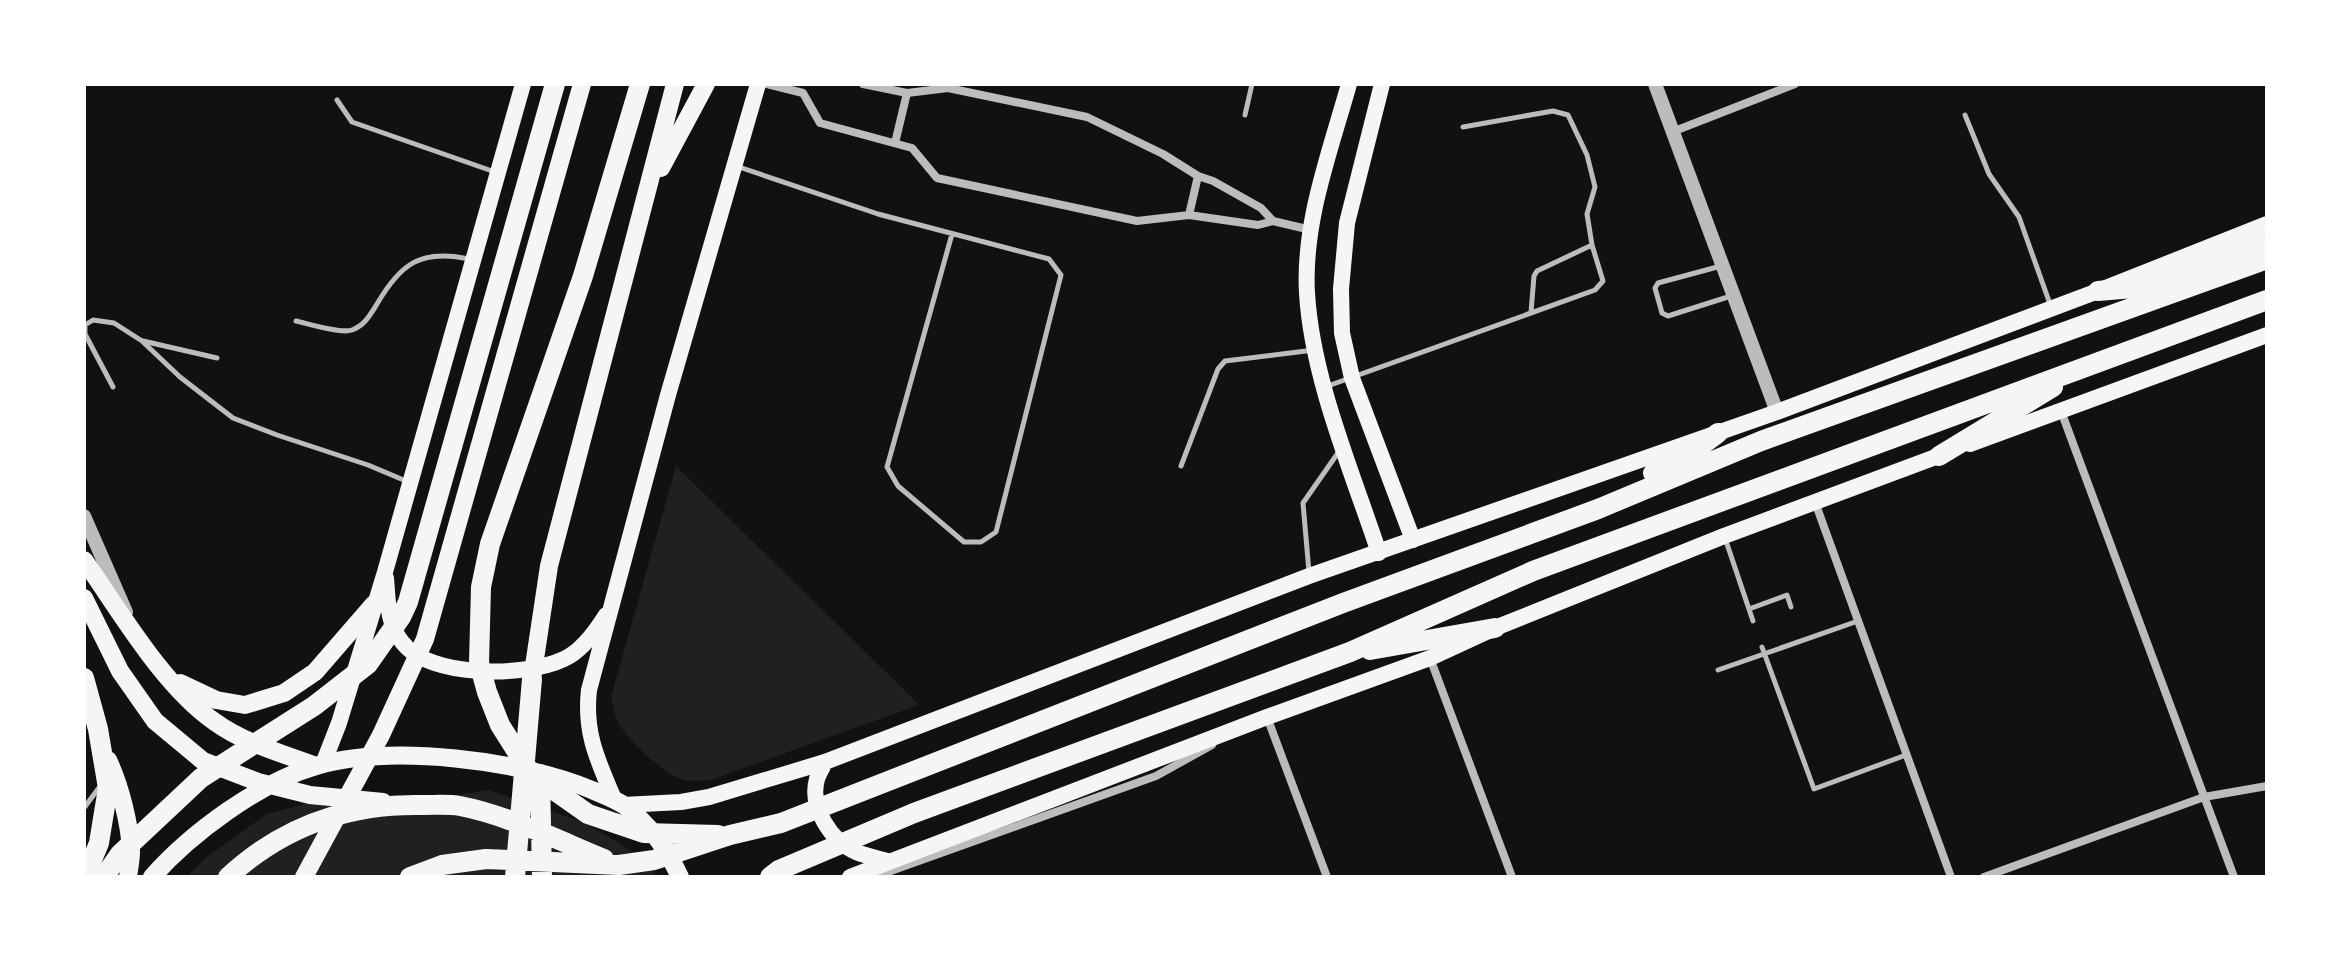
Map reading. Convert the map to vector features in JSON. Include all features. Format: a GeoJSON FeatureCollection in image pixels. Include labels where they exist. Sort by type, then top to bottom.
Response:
{"type":"FeatureCollection","features":[{"type":"Feature","properties":{"kind":"highway"},"geometry":{"type":"LineString","coordinates":[[104,877],[120,854],[201,778],[314,706],[368,664],[401,617],[555,84]]}},
{"type":"Feature","properties":{"kind":"highway"},"geometry":{"type":"LineString","coordinates":[[640,84],[583,276],[490,544],[481,587],[479,663],[500,725],[531,774],[588,814],[644,833],[730,835]]}},
{"type":"Feature","properties":{"kind":"highway"},"geometry":{"type":"LineString","coordinates":[[2098,291],[2144,287],[2267,243]]}},
{"type":"Feature","properties":{"kind":"highway"},"geometry":{"type":"LineString","coordinates":[[410,877],[442,865],[486,859],[619,865],[654,860],[730,835],[781,823],[1343,603],[1598,509],[1761,441],[2267,259]]}},
{"type":"Feature","properties":{"kind":"highway"},"geometry":{"type":"LineString","coordinates":[[770,877],[779,870],[914,813],[1350,652],[1533,571],[2267,300]]}},
{"type":"Feature","properties":{"kind":"highway"},"geometry":{"type":"LineString","coordinates":[[1939,456],[2097,361]]}},
{"type":"Feature","properties":{"kind":"highway"},"geometry":{"type":"LineString","coordinates":[[1598,509],[1624,487],[1690,454],[1718,433]]}},
{"type":"Feature","properties":{"kind":"highway"},"geometry":{"type":"LineString","coordinates":[[1350,652],[1495,628]]}},
{"type":"Feature","properties":{"kind":"highway"},"geometry":{"type":"LineString","coordinates":[[84,678],[98,729],[108,788],[99,843],[85,877]]}},
{"type":"Feature","properties":{"kind":"highway"},"geometry":{"type":"LineString","coordinates":[[515,877],[532,679]]}},
{"type":"Feature","properties":{"kind":"highway"},"geometry":{"type":"LineString","coordinates":[[532,679],[541,783],[542,877]]}},
{"type":"Feature","properties":{"kind":"highway"},"geometry":{"type":"LineString","coordinates":[[228,877],[268,846],[324,817],[402,804],[458,806],[491,815],[619,865]]}},
{"type":"Feature","properties":{"kind":"main road"},"geometry":{"type":"LineString","coordinates":[[319,765],[339,723],[385,572],[523,84]]}},
{"type":"Feature","properties":{"kind":"main road"},"geometry":{"type":"LineString","coordinates":[[304,877],[381,735],[425,639],[582,84]]}},
{"type":"Feature","properties":{"kind":"main road"},"geometry":{"type":"LineString","coordinates":[[532,679],[549,566],[675,84]]}},
{"type":"Feature","properties":{"kind":"main road"},"geometry":{"type":"LineString","coordinates":[[646,195],[706,84]]}},
{"type":"Feature","properties":{"kind":"main road"},"geometry":{"type":"LineString","coordinates":[[619,802],[591,741],[587,712],[589,690],[668,395],[758,84]]}},
{"type":"Feature","properties":{"kind":"main road"},"geometry":{"type":"LineString","coordinates":[[1349,84],[1319,190],[1311,230],[1307,292],[1314,350],[1324,387],[1379,553]]}},
{"type":"Feature","properties":{"kind":"main road"},"geometry":{"type":"LineString","coordinates":[[1382,84],[1346,236],[1341,289],[1342,333],[1352,378],[1413,540]]}},
{"type":"Feature","properties":{"kind":"main road"},"geometry":{"type":"LineString","coordinates":[[619,802],[668,803],[709,797],[825,762],[1309,576],[1777,412],[2267,224]]}},
{"type":"Feature","properties":{"kind":"main road"},"geometry":{"type":"LineString","coordinates":[[850,877],[889,866],[1267,717],[1430,658],[1495,628],[1724,536],[2267,335]]}},
{"type":"Feature","properties":{"kind":"main road"},"geometry":{"type":"LineString","coordinates":[[84,560],[171,679],[213,721],[234,734],[319,765]]}},
{"type":"Feature","properties":{"kind":"main road"},"geometry":{"type":"LineString","coordinates":[[385,572],[389,616],[400,641],[413,654],[466,669],[527,671],[567,658],[597,629],[613,604]]}},
{"type":"Feature","properties":{"kind":"main road"},"geometry":{"type":"LineString","coordinates":[[84,598],[120,671],[155,721],[203,761],[258,782],[310,795],[402,804]]}},
{"type":"Feature","properties":{"kind":"main road"},"geometry":{"type":"LineString","coordinates":[[171,679],[216,700],[245,705],[284,693],[315,672],[374,604]]}},
{"type":"Feature","properties":{"kind":"main road"},"geometry":{"type":"LineString","coordinates":[[84,711],[111,767],[126,819],[131,852],[128,877]]}},
{"type":"Feature","properties":{"kind":"main road"},"geometry":{"type":"LineString","coordinates":[[152,877],[166,861],[221,815],[288,776],[319,765],[373,757],[420,757],[482,761],[528,770],[573,782],[619,802],[648,826],[672,859],[680,877]]}},
{"type":"Feature","properties":{"kind":"main road"},"geometry":{"type":"LineString","coordinates":[[825,762],[817,780],[816,798],[821,817],[832,835],[857,852],[889,866]]}},
{"type":"Feature","properties":{"kind":"street"},"geometry":{"type":"LineString","coordinates":[[767,84],[803,93],[820,123],[912,148],[937,178],[1137,221],[1189,215],[1258,225],[1273,221],[1311,230]]}},
{"type":"Feature","properties":{"kind":"street"},"geometry":{"type":"LineString","coordinates":[[803,93],[809,84]]}},
{"type":"Feature","properties":{"kind":"street"},"geometry":{"type":"LineString","coordinates":[[863,84],[907,93],[948,88],[1087,117],[1213,181],[1261,208],[1273,221]]}},
{"type":"Feature","properties":{"kind":"street"},"geometry":{"type":"LineString","coordinates":[[1655,84],[1777,412]]}},
{"type":"Feature","properties":{"kind":"street"},"geometry":{"type":"LineString","coordinates":[[1672,132],[1791,85]]}},
{"type":"Feature","properties":{"kind":"street"},"geometry":{"type":"LineString","coordinates":[[895,143],[907,93]]}},
{"type":"Feature","properties":{"kind":"street"},"geometry":{"type":"LineString","coordinates":[[1189,215],[1198,176]]}},
{"type":"Feature","properties":{"kind":"street"},"geometry":{"type":"LineString","coordinates":[[2061,411],[2234,877]]}},
{"type":"Feature","properties":{"kind":"street"},"geometry":{"type":"LineString","coordinates":[[1815,502],[1951,877]]}},
{"type":"Feature","properties":{"kind":"street"},"geometry":{"type":"LineString","coordinates":[[84,516],[134,631]]}},
{"type":"Feature","properties":{"kind":"street"},"geometry":{"type":"LineString","coordinates":[[1430,658],[1512,877]]}},
{"type":"Feature","properties":{"kind":"street"},"geometry":{"type":"LineString","coordinates":[[1267,717],[1327,877]]}},
{"type":"Feature","properties":{"kind":"street"},"geometry":{"type":"LineString","coordinates":[[1984,877],[2204,797],[2267,786]]}},
{"type":"Feature","properties":{"kind":"street"},"geometry":{"type":"LineString","coordinates":[[874,877],[889,866]]}},
{"type":"Feature","properties":{"kind":"lane"},"geometry":{"type":"LineString","coordinates":[[1245,115],[1252,84]]}},
{"type":"Feature","properties":{"kind":"lane"},"geometry":{"type":"LineString","coordinates":[[337,100],[352,122],[498,173]]}},
{"type":"Feature","properties":{"kind":"lane"},"geometry":{"type":"LineString","coordinates":[[1324,387],[1531,312],[1599,286],[1603,281],[1587,214],[1595,187],[1587,155],[1568,115],[1553,111],[1463,127]]}},
{"type":"Feature","properties":{"kind":"lane"},"geometry":{"type":"LineString","coordinates":[[1965,115],[1989,174],[2019,217],[2052,309]]}},
{"type":"Feature","properties":{"kind":"lane"},"geometry":{"type":"LineString","coordinates":[[734,165],[878,214],[1049,259],[1061,275],[996,532],[981,542],[964,542],[898,486],[887,467],[952,234]]}},
{"type":"Feature","properties":{"kind":"lane"},"geometry":{"type":"LineString","coordinates":[[1531,312],[1537,271],[1592,245]]}},
{"type":"Feature","properties":{"kind":"lane"},"geometry":{"type":"LineString","coordinates":[[296,321],[349,332],[366,322],[391,280],[416,260],[446,255],[474,260]]}},
{"type":"Feature","properties":{"kind":"lane"},"geometry":{"type":"LineString","coordinates":[[1722,265],[1658,283],[1655,288],[1662,313],[1668,316],[1734,295]]}},
{"type":"Feature","properties":{"kind":"lane"},"geometry":{"type":"LineString","coordinates":[[113,387],[85,334],[85,325],[93,320],[114,323],[142,341],[180,377],[233,418],[411,483]]}},
{"type":"Feature","properties":{"kind":"lane"},"geometry":{"type":"LineString","coordinates":[[142,341],[217,358]]}},
{"type":"Feature","properties":{"kind":"lane"},"geometry":{"type":"LineString","coordinates":[[1181,466],[1218,369],[1225,361],[1314,350]]}},
{"type":"Feature","properties":{"kind":"lane"},"geometry":{"type":"LineString","coordinates":[[1309,576],[1303,503],[1343,446]]}},
{"type":"Feature","properties":{"kind":"lane"},"geometry":{"type":"LineString","coordinates":[[1724,536],[1753,621]]}},
{"type":"Feature","properties":{"kind":"lane"},"geometry":{"type":"LineString","coordinates":[[1749,609],[1787,595],[1791,607]]}},
{"type":"Feature","properties":{"kind":"lane"},"geometry":{"type":"LineString","coordinates":[[1718,670],[1802,636],[1858,621]]}},
{"type":"Feature","properties":{"kind":"lane"},"geometry":{"type":"LineString","coordinates":[[1763,650],[1814,789],[1907,754]]}},
{"type":"Feature","properties":{"kind":"lane"},"geometry":{"type":"LineString","coordinates":[[84,808],[111,767]]}},
{"type":"Feature","properties":{"kind":"shaded area"},"geometry":{"type":"Polygon","coordinates":[[[676,466],[919,705],[711,780],[679,778],[663,769],[636,745],[618,722],[611,697],[676,466]]]}},
{"type":"Feature","properties":{"kind":"shaded area"},"geometry":{"type":"Polygon","coordinates":[[[488,790],[586,823],[650,862],[656,877],[186,877],[208,856],[267,814],[350,792],[402,804],[488,790]]]}}]}
